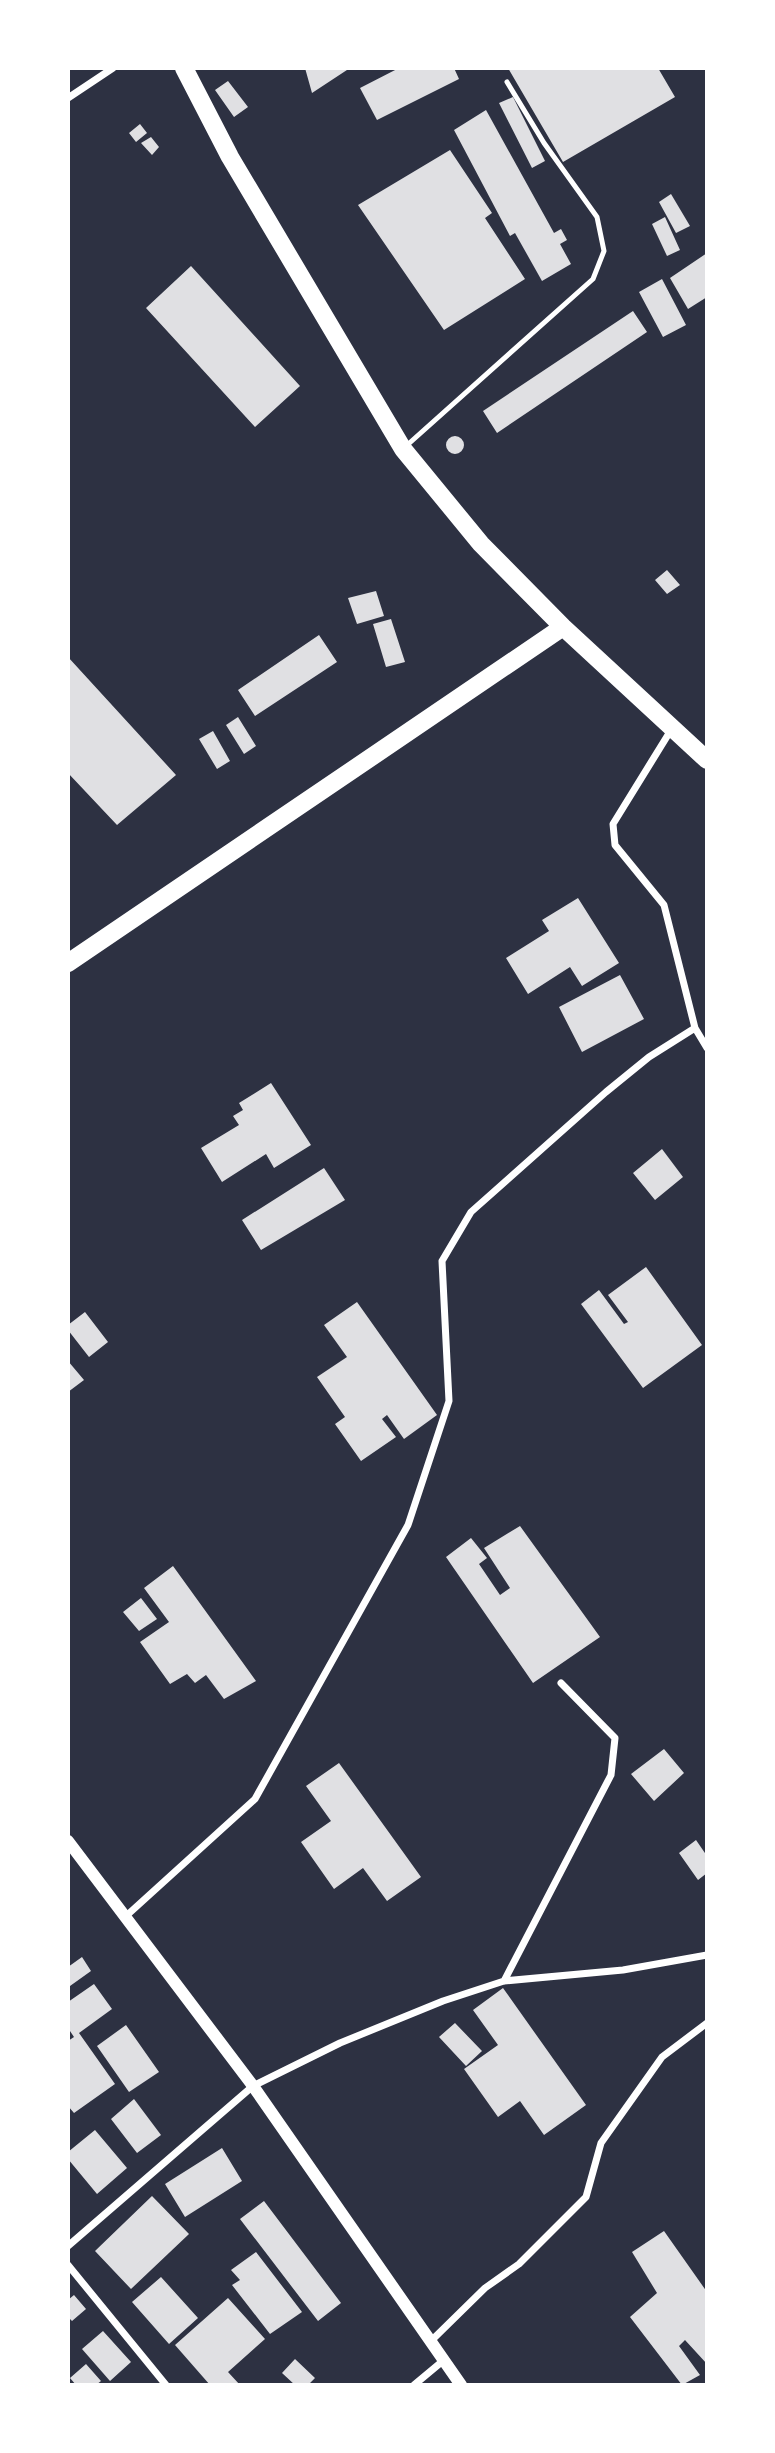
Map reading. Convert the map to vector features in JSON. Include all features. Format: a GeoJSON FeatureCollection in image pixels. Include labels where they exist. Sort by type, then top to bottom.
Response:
{"type":"FeatureCollection","features":[{"type":"Feature","properties":{"kind":"main road"},"geometry":{"type":"LineString","coordinates":[[184,68],[230,157],[402,449],[481,544],[563,627],[671,730],[707,760]]}},
{"type":"Feature","properties":{"kind":"main road"},"geometry":{"type":"LineString","coordinates":[[68,963],[563,627]]}},
{"type":"Feature","properties":{"kind":"street"},"geometry":{"type":"LineString","coordinates":[[68,98],[113,68]]}},
{"type":"Feature","properties":{"kind":"street"},"geometry":{"type":"LineString","coordinates":[[671,730],[613,824],[615,845],[664,905],[695,1028],[707,1048]]}},
{"type":"Feature","properties":{"kind":"street"},"geometry":{"type":"LineString","coordinates":[[124,1918],[255,1799],[408,1525],[449,1401],[442,1261],[471,1212],[606,1092],[649,1057],[695,1028]]}},
{"type":"Feature","properties":{"kind":"street"},"geometry":{"type":"LineString","coordinates":[[504,1982],[611,1774],[615,1738],[561,1683]]}},
{"type":"Feature","properties":{"kind":"street"},"geometry":{"type":"LineString","coordinates":[[69,1843],[253,2086],[461,2385]]}},
{"type":"Feature","properties":{"kind":"street"},"geometry":{"type":"LineString","coordinates":[[68,2246],[253,2086],[340,2043],[443,2001],[504,1982],[623,1970],[707,1955]]}},
{"type":"Feature","properties":{"kind":"street"},"geometry":{"type":"LineString","coordinates":[[430,2341],[485,2288],[519,2264],[586,2197],[601,2143],[662,2057],[707,2023]]}},
{"type":"Feature","properties":{"kind":"street"},"geometry":{"type":"LineString","coordinates":[[68,2265],[166,2385]]}},
{"type":"Feature","properties":{"kind":"street"},"geometry":{"type":"LineString","coordinates":[[414,2385],[444,2360]]}},
{"type":"Feature","properties":{"kind":"lane"},"geometry":{"type":"LineString","coordinates":[[402,449],[593,279],[604,251],[597,218],[544,144],[507,82]]}},
{"type":"Feature","properties":{"kind":"building"},"geometry":{"type":"Polygon","coordinates":[[[305,68],[350,68],[312,93],[305,68]]]}},
{"type":"Feature","properties":{"kind":"building"},"geometry":{"type":"Polygon","coordinates":[[[399,68],[454,68],[459,79],[377,120],[360,88],[399,68]]]}},
{"type":"Feature","properties":{"kind":"building"},"geometry":{"type":"Polygon","coordinates":[[[508,68],[658,68],[675,97],[563,162],[508,68]]]}},
{"type":"Feature","properties":{"kind":"building"},"geometry":{"type":"Polygon","coordinates":[[[228,81],[248,107],[234,117],[215,90],[228,81]]]}},
{"type":"Feature","properties":{"kind":"building"},"geometry":{"type":"Polygon","coordinates":[[[513,97],[545,161],[532,168],[499,103],[513,97]]]}},
{"type":"Feature","properties":{"kind":"building"},"geometry":{"type":"Polygon","coordinates":[[[486,110],[554,233],[561,229],[567,240],[560,244],[571,264],[542,281],[515,233],[510,236],[454,130],[486,110]]]}},
{"type":"Feature","properties":{"kind":"building"},"geometry":{"type":"Polygon","coordinates":[[[140,124],[147,133],[136,142],[129,133],[140,124]]]}},
{"type":"Feature","properties":{"kind":"building"},"geometry":{"type":"Polygon","coordinates":[[[151,137],[159,147],[152,155],[141,143],[151,137]]]}},
{"type":"Feature","properties":{"kind":"building"},"geometry":{"type":"Polygon","coordinates":[[[450,150],[492,213],[485,218],[525,279],[444,330],[358,205],[450,150]]]}},
{"type":"Feature","properties":{"kind":"building"},"geometry":{"type":"Polygon","coordinates":[[[671,194],[690,226],[676,233],[659,202],[671,194]]]}},
{"type":"Feature","properties":{"kind":"building"},"geometry":{"type":"Polygon","coordinates":[[[665,217],[680,250],[667,256],[652,224],[665,217]]]}},
{"type":"Feature","properties":{"kind":"building"},"geometry":{"type":"Polygon","coordinates":[[[707,253],[707,297],[688,309],[670,278],[707,253]]]}},
{"type":"Feature","properties":{"kind":"building"},"geometry":{"type":"Polygon","coordinates":[[[191,266],[300,386],[255,427],[146,308],[191,266]]]}},
{"type":"Feature","properties":{"kind":"building"},"geometry":{"type":"Polygon","coordinates":[[[662,279],[686,325],[663,337],[639,292],[662,279]]]}},
{"type":"Feature","properties":{"kind":"building"},"geometry":{"type":"Polygon","coordinates":[[[633,311],[647,332],[497,433],[483,411],[633,311]]]}},
{"type":"Feature","properties":{"kind":"building"},"geometry":{"type":"Polygon","coordinates":[[[455,436],[461,439],[464,445],[461,451],[455,454],[449,451],[446,445],[449,439],[455,436]]]}},
{"type":"Feature","properties":{"kind":"building"},"geometry":{"type":"Polygon","coordinates":[[[667,570],[680,585],[667,594],[655,580],[667,570]]]}},
{"type":"Feature","properties":{"kind":"building"},"geometry":{"type":"Polygon","coordinates":[[[376,591],[384,616],[357,624],[348,598],[376,591]]]}},
{"type":"Feature","properties":{"kind":"building"},"geometry":{"type":"Polygon","coordinates":[[[391,619],[405,662],[386,667],[373,624],[391,619]]]}},
{"type":"Feature","properties":{"kind":"building"},"geometry":{"type":"Polygon","coordinates":[[[319,635],[337,662],[255,716],[238,690],[319,635]]]}},
{"type":"Feature","properties":{"kind":"building"},"geometry":{"type":"Polygon","coordinates":[[[68,657],[176,775],[117,825],[68,773],[68,657]]]}},
{"type":"Feature","properties":{"kind":"building"},"geometry":{"type":"Polygon","coordinates":[[[238,717],[256,746],[244,754],[226,725],[238,717]]]}},
{"type":"Feature","properties":{"kind":"building"},"geometry":{"type":"Polygon","coordinates":[[[213,731],[230,761],[217,769],[199,739],[213,731]]]}},
{"type":"Feature","properties":{"kind":"building"},"geometry":{"type":"Polygon","coordinates":[[[578,898],[619,963],[582,986],[570,967],[528,994],[506,958],[549,931],[542,920],[578,898]]]}},
{"type":"Feature","properties":{"kind":"building"},"geometry":{"type":"Polygon","coordinates":[[[620,975],[644,1019],[582,1052],[559,1007],[620,975]]]}},
{"type":"Feature","properties":{"kind":"building"},"geometry":{"type":"Polygon","coordinates":[[[271,1083],[311,1145],[274,1168],[266,1154],[222,1182],[201,1148],[239,1125],[233,1116],[243,1110],[239,1103],[271,1083]]]}},
{"type":"Feature","properties":{"kind":"building"},"geometry":{"type":"Polygon","coordinates":[[[662,1149],[683,1177],[655,1200],[633,1173],[662,1149]]]}},
{"type":"Feature","properties":{"kind":"building"},"geometry":{"type":"Polygon","coordinates":[[[324,1168],[345,1200],[261,1250],[242,1220],[324,1168]]]}},
{"type":"Feature","properties":{"kind":"building"},"geometry":{"type":"Polygon","coordinates":[[[646,1267],[702,1345],[643,1388],[581,1304],[599,1290],[624,1324],[628,1322],[608,1295],[646,1267]]]}},
{"type":"Feature","properties":{"kind":"building"},"geometry":{"type":"Polygon","coordinates":[[[357,1302],[437,1415],[404,1439],[387,1415],[382,1419],[396,1437],[361,1461],[335,1424],[345,1417],[317,1377],[347,1357],[324,1325],[357,1302]]]}},
{"type":"Feature","properties":{"kind":"building"},"geometry":{"type":"Polygon","coordinates":[[[85,1312],[108,1342],[89,1357],[68,1330],[68,1325],[85,1312]]]}},
{"type":"Feature","properties":{"kind":"building"},"geometry":{"type":"Polygon","coordinates":[[[68,1361],[84,1380],[68,1392],[68,1361]]]}},
{"type":"Feature","properties":{"kind":"building"},"geometry":{"type":"Polygon","coordinates":[[[520,1526],[600,1637],[533,1683],[446,1557],[471,1538],[487,1558],[479,1564],[500,1595],[510,1588],[484,1548],[520,1526]]]}},
{"type":"Feature","properties":{"kind":"building"},"geometry":{"type":"Polygon","coordinates":[[[173,1566],[256,1681],[224,1699],[206,1675],[195,1683],[187,1674],[170,1684],[140,1642],[169,1622],[144,1588],[173,1566]]]}},
{"type":"Feature","properties":{"kind":"building"},"geometry":{"type":"Polygon","coordinates":[[[141,1598],[157,1619],[139,1631],[123,1612],[141,1598]]]}},
{"type":"Feature","properties":{"kind":"building"},"geometry":{"type":"Polygon","coordinates":[[[664,1749],[684,1773],[654,1801],[631,1774],[664,1749]]]}},
{"type":"Feature","properties":{"kind":"building"},"geometry":{"type":"Polygon","coordinates":[[[339,1763],[421,1877],[387,1901],[363,1868],[334,1889],[301,1842],[331,1821],[306,1786],[339,1763]]]}},
{"type":"Feature","properties":{"kind":"building"},"geometry":{"type":"Polygon","coordinates":[[[696,1840],[707,1856],[707,1873],[698,1880],[679,1853],[696,1840]]]}},
{"type":"Feature","properties":{"kind":"building"},"geometry":{"type":"Polygon","coordinates":[[[82,1957],[91,1971],[70,1986],[68,1967],[82,1957]]]}},
{"type":"Feature","properties":{"kind":"building"},"geometry":{"type":"Polygon","coordinates":[[[94,1984],[112,2009],[79,2033],[115,2084],[74,2113],[68,2106],[68,2041],[74,2037],[68,2028],[68,2002],[94,1984]]]}},
{"type":"Feature","properties":{"kind":"building"},"geometry":{"type":"Polygon","coordinates":[[[503,1988],[586,2105],[544,2135],[520,2101],[498,2117],[464,2069],[498,2045],[473,2010],[503,1988]]]}},
{"type":"Feature","properties":{"kind":"building"},"geometry":{"type":"Polygon","coordinates":[[[455,2023],[482,2051],[466,2066],[439,2037],[455,2023]]]}},
{"type":"Feature","properties":{"kind":"building"},"geometry":{"type":"Polygon","coordinates":[[[126,2025],[159,2072],[129,2092],[97,2046],[126,2025]]]}},
{"type":"Feature","properties":{"kind":"building"},"geometry":{"type":"Polygon","coordinates":[[[134,2099],[161,2135],[137,2153],[111,2119],[134,2099]]]}},
{"type":"Feature","properties":{"kind":"building"},"geometry":{"type":"Polygon","coordinates":[[[95,2130],[127,2168],[97,2194],[68,2159],[68,2152],[95,2130]]]}},
{"type":"Feature","properties":{"kind":"building"},"geometry":{"type":"Polygon","coordinates":[[[222,2148],[242,2181],[185,2217],[165,2184],[222,2148]]]}},
{"type":"Feature","properties":{"kind":"building"},"geometry":{"type":"Polygon","coordinates":[[[152,2196],[189,2234],[131,2289],[95,2251],[152,2196]]]}},
{"type":"Feature","properties":{"kind":"building"},"geometry":{"type":"Polygon","coordinates":[[[264,2201],[341,2303],[318,2321],[240,2219],[264,2201]]]}},
{"type":"Feature","properties":{"kind":"building"},"geometry":{"type":"Polygon","coordinates":[[[664,2231],[707,2292],[707,2364],[685,2340],[679,2346],[700,2375],[682,2385],[630,2317],[657,2293],[632,2252],[664,2231]]]}},
{"type":"Feature","properties":{"kind":"building"},"geometry":{"type":"Polygon","coordinates":[[[256,2252],[302,2312],[270,2334],[232,2285],[240,2280],[231,2270],[256,2252]]]}},
{"type":"Feature","properties":{"kind":"building"},"geometry":{"type":"Polygon","coordinates":[[[161,2277],[198,2318],[169,2344],[132,2302],[161,2277]]]}},
{"type":"Feature","properties":{"kind":"building"},"geometry":{"type":"Polygon","coordinates":[[[74,2295],[86,2309],[72,2321],[68,2317],[68,2300],[74,2295]]]}},
{"type":"Feature","properties":{"kind":"building"},"geometry":{"type":"Polygon","coordinates":[[[228,2298],[265,2339],[228,2372],[240,2385],[210,2385],[175,2345],[228,2298]]]}},
{"type":"Feature","properties":{"kind":"building"},"geometry":{"type":"Polygon","coordinates":[[[103,2331],[131,2362],[110,2381],[82,2349],[103,2331]]]}},
{"type":"Feature","properties":{"kind":"building"},"geometry":{"type":"Polygon","coordinates":[[[295,2359],[315,2378],[308,2385],[295,2385],[282,2373],[295,2359]]]}},
{"type":"Feature","properties":{"kind":"building"},"geometry":{"type":"Polygon","coordinates":[[[86,2364],[101,2381],[96,2385],[76,2385],[70,2378],[86,2364]]]}}]}
